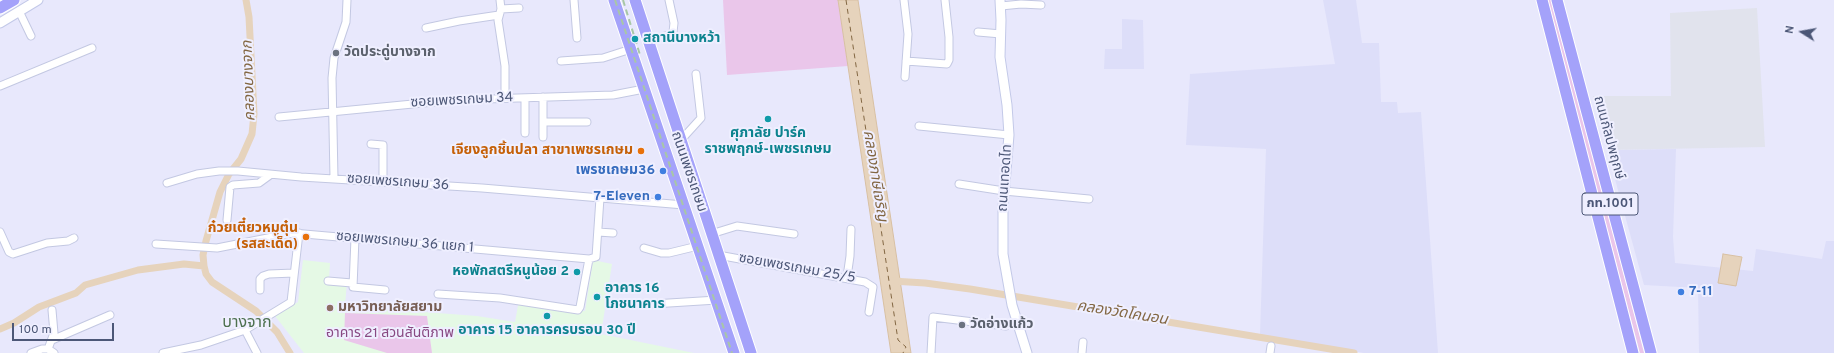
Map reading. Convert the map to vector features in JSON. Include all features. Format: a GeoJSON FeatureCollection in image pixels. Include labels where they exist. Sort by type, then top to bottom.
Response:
{"type":"FeatureCollection","features":[{"type":"Feature","properties":{"kind":"main road"},"geometry":{"type":"LineString","coordinates":[[0,8],[14,0]]}},
{"type":"Feature","properties":{"kind":"main road"},"geometry":{"type":"LineString","coordinates":[[0,23],[38,0]]}},
{"type":"Feature","properties":{"kind":"main road","name":"ถนนเพชรเกษม"},"geometry":{"type":"LineString","coordinates":[[613,0],[734,353]]}},
{"type":"Feature","properties":{"kind":"main road","name":"ถนนเพชรเกษม"},"geometry":{"type":"LineString","coordinates":[[635,0],[751,353]]}},
{"type":"Feature","properties":{"kind":"main road"},"geometry":{"type":"LineString","coordinates":[[1536,0],[1566,96]]}},
{"type":"Feature","properties":{"kind":"main road","name":"กท.1001"},"geometry":{"type":"LineString","coordinates":[[1542,0],[1633,353]]}},
{"type":"Feature","properties":{"kind":"main road","name":"ถนนกัลปพฤกษ์"},"geometry":{"type":"LineString","coordinates":[[1557,0],[1650,353]]}},
{"type":"Feature","properties":{"kind":"main road"},"geometry":{"type":"LineString","coordinates":[[1564,0],[1571,54]]}},
{"type":"Feature","properties":{"kind":"main road","name":"ถนนเทอดไท"},"geometry":{"type":"LineString","coordinates":[[1000,3],[1000,57],[1007,105],[1009,135],[1004,191],[1003,254],[1007,287],[1027,353]]}},
{"type":"Feature","properties":{"kind":"main road"},"geometry":{"type":"LineString","coordinates":[[703,261],[718,255]]}},
{"type":"Feature","properties":{"kind":"street"},"geometry":{"type":"LineString","coordinates":[[334,178],[332,78],[334,58],[346,22],[346,0]]}},
{"type":"Feature","properties":{"kind":"street"},"geometry":{"type":"LineString","coordinates":[[500,0],[505,66],[505,98]]}},
{"type":"Feature","properties":{"kind":"street"},"geometry":{"type":"LineString","coordinates":[[574,0],[577,38]]}},
{"type":"Feature","properties":{"kind":"street"},"geometry":{"type":"LineString","coordinates":[[649,40],[669,35],[673,32],[674,23],[669,0]]}},
{"type":"Feature","properties":{"kind":"street"},"geometry":{"type":"LineString","coordinates":[[904,0],[908,34],[904,77]]}},
{"type":"Feature","properties":{"kind":"street"},"geometry":{"type":"LineString","coordinates":[[906,61],[947,64],[949,60],[949,37],[946,0]]}},
{"type":"Feature","properties":{"kind":"street"},"geometry":{"type":"LineString","coordinates":[[1000,3],[1041,5]]}},
{"type":"Feature","properties":{"kind":"street"},"geometry":{"type":"LineString","coordinates":[[426,28],[519,8]]}},
{"type":"Feature","properties":{"kind":"street"},"geometry":{"type":"LineString","coordinates":[[19,11],[31,36]]}},
{"type":"Feature","properties":{"kind":"street"},"geometry":{"type":"LineString","coordinates":[[978,32],[1001,34]]}},
{"type":"Feature","properties":{"kind":"street"},"geometry":{"type":"LineString","coordinates":[[0,86],[92,48]]}},
{"type":"Feature","properties":{"kind":"street"},"geometry":{"type":"LineString","coordinates":[[561,61],[603,58],[631,49]]}},
{"type":"Feature","properties":{"kind":"street"},"geometry":{"type":"LineString","coordinates":[[681,140],[701,118],[696,74]]}},
{"type":"Feature","properties":{"kind":"street","name":"ซอยเพชรเกษม 34"},"geometry":{"type":"LineString","coordinates":[[279,117],[454,100],[618,95],[644,89]]}},
{"type":"Feature","properties":{"kind":"street"},"geometry":{"type":"LineString","coordinates":[[543,97],[543,137]]}},
{"type":"Feature","properties":{"kind":"street"},"geometry":{"type":"LineString","coordinates":[[525,98],[525,133]]}},
{"type":"Feature","properties":{"kind":"street"},"geometry":{"type":"LineString","coordinates":[[543,122],[587,122]]}},
{"type":"Feature","properties":{"kind":"street"},"geometry":{"type":"LineString","coordinates":[[919,126],[1009,135]]}},
{"type":"Feature","properties":{"kind":"street"},"geometry":{"type":"LineString","coordinates":[[371,144],[383,145],[383,182]]}},
{"type":"Feature","properties":{"kind":"street","name":"ซอยเพชรเกษม 36"},"geometry":{"type":"LineString","coordinates":[[167,183],[197,174],[219,171],[238,171],[270,175],[334,178],[684,205]]}},
{"type":"Feature","properties":{"kind":"street"},"geometry":{"type":"LineString","coordinates":[[227,220],[230,187],[233,185],[259,183],[270,175]]}},
{"type":"Feature","properties":{"kind":"street"},"geometry":{"type":"LineString","coordinates":[[959,184],[1004,191],[1089,198]]}},
{"type":"Feature","properties":{"kind":"street"},"geometry":{"type":"LineString","coordinates":[[438,294],[500,298],[578,310],[580,307],[589,259],[596,257],[600,198]]}},
{"type":"Feature","properties":{"kind":"street"},"geometry":{"type":"LineString","coordinates":[[711,234],[737,226],[794,234]]}},
{"type":"Feature","properties":{"kind":"street"},"geometry":{"type":"LineString","coordinates":[[847,278],[850,256],[851,229]]}},
{"type":"Feature","properties":{"kind":"street"},"geometry":{"type":"LineString","coordinates":[[0,232],[9,252],[13,254],[47,243],[68,241],[74,238]]}},
{"type":"Feature","properties":{"kind":"street"},"geometry":{"type":"LineString","coordinates":[[598,232],[613,233]]}},
{"type":"Feature","properties":{"kind":"street","name":"ซอยเพชรเกษม 36 แยก 1"},"geometry":{"type":"LineString","coordinates":[[156,244],[210,248],[227,246],[286,233],[300,233],[589,259]]}},
{"type":"Feature","properties":{"kind":"street"},"geometry":{"type":"LineString","coordinates":[[163,353],[201,345],[245,330],[291,302],[300,233]]}},
{"type":"Feature","properties":{"kind":"street"},"geometry":{"type":"LineString","coordinates":[[355,238],[353,287],[385,290]]}},
{"type":"Feature","properties":{"kind":"street"},"geometry":{"type":"LineString","coordinates":[[644,248],[660,253],[669,253],[698,246]]}},
{"type":"Feature","properties":{"kind":"street","name":"ซอยเพชรเกษม 25/5"},"geometry":{"type":"LineString","coordinates":[[718,255],[865,282],[873,287],[869,312]]}},
{"type":"Feature","properties":{"kind":"street"},"geometry":{"type":"LineString","coordinates":[[260,290],[260,279],[263,276],[269,274],[294,273]]}},
{"type":"Feature","properties":{"kind":"street"},"geometry":{"type":"LineString","coordinates":[[328,281],[352,283]]}},
{"type":"Feature","properties":{"kind":"street"},"geometry":{"type":"LineString","coordinates":[[653,304],[717,300]]}},
{"type":"Feature","properties":{"kind":"street"},"geometry":{"type":"LineString","coordinates":[[31,353],[42,349],[51,351],[54,333],[52,310]]}},
{"type":"Feature","properties":{"kind":"street"},"geometry":{"type":"LineString","coordinates":[[52,340],[110,315]]}},
{"type":"Feature","properties":{"kind":"street"},"geometry":{"type":"LineString","coordinates":[[931,353],[933,317],[1006,326]]}},
{"type":"Feature","properties":{"kind":"street"},"geometry":{"type":"LineString","coordinates":[[245,330],[256,353]]}},
{"type":"Feature","properties":{"kind":"street"},"geometry":{"type":"LineString","coordinates":[[1082,353],[1083,342]]}},
{"type":"Feature","properties":{"kind":"street"},"geometry":{"type":"LineString","coordinates":[[201,345],[202,353]]}},
{"type":"Feature","properties":{"kind":"shaded area"},"geometry":{"type":"Polygon","coordinates":[[[1323,0],[1356,0],[1362,43],[1379,43],[1381,102],[1397,102],[1398,113],[1421,112],[1438,353],[1364,353],[1260,335],[1266,149],[1186,145],[1190,74],[1335,64],[1323,0]]]}},
{"type":"Feature","properties":{"kind":"shaded area"},"geometry":{"type":"Polygon","coordinates":[[[1757,8],[1765,147],[1607,150],[1593,96],[1671,96],[1670,13],[1757,8]]]}},
{"type":"Feature","properties":{"kind":"shaded area"},"geometry":{"type":"Polygon","coordinates":[[[1122,19],[1143,20],[1144,69],[1104,69],[1105,49],[1122,49],[1122,19]]]}},
{"type":"Feature","properties":{"kind":"shaded area"},"geometry":{"type":"Polygon","coordinates":[[[1676,149],[1673,237],[1675,263],[1753,271],[1756,249],[1822,259],[1826,241],[1834,241],[1834,353],[1699,353],[1698,288],[1644,285],[1607,150],[1676,149]]]}},
{"type":"Feature","properties":{"kind":"shaded area","name":"มหาวิทยาลัยสยาม"},"geometry":{"type":"Polygon","coordinates":[[[303,260],[330,263],[329,280],[347,281],[345,306],[477,316],[515,322],[519,300],[585,311],[593,260],[612,264],[601,334],[694,353],[304,353],[275,316],[298,302],[303,260]]]}},
{"type":"Feature","properties":{"kind":"green space"},"geometry":{"type":"Polygon","coordinates":[[[723,0],[838,0],[848,66],[727,75],[723,0]]]}},
{"type":"Feature","properties":{"kind":"green space"},"geometry":{"type":"Polygon","coordinates":[[[1547,0],[1553,0],[1644,353],[1640,353],[1547,0]]]}},
{"type":"Feature","properties":{"kind":"green space","name":"อาคาร 21 สวนสันติภาพ"},"geometry":{"type":"Polygon","coordinates":[[[345,313],[427,316],[432,353],[387,353],[344,340],[345,313]]]}},
{"type":"Feature","properties":{"kind":"water","name":"คลองภาษีเจริญ"},"geometry":{"type":"Polygon","coordinates":[[[838,0],[858,0],[911,353],[891,353],[838,0]]]}},
{"type":"Feature","properties":{"kind":"water"},"geometry":{"type":"Polygon","coordinates":[[[1723,254],[1742,257],[1736,286],[1718,283],[1723,254]]]}},
{"type":"Feature","properties":{"kind":"waterway","name":"คลองบางจาก"},"geometry":{"type":"LineString","coordinates":[[246,0],[249,17],[254,114],[252,134],[241,159],[229,174],[220,192],[206,241],[203,255],[204,266],[206,274],[212,282],[256,311],[277,332],[290,353]]}},
{"type":"Feature","properties":{"kind":"waterway"},"geometry":{"type":"LineString","coordinates":[[0,329],[14,323],[39,307],[76,293],[85,285],[138,270],[184,264],[204,266]]}},
{"type":"Feature","properties":{"kind":"waterway","name":"คลองวัดโคนอน"},"geometry":{"type":"LineString","coordinates":[[892,281],[925,283],[970,289],[1354,353]]}},
{"type":"Feature","properties":{"kind":"ferry route"},"geometry":{"type":"LineString","coordinates":[[846,0],[898,340],[906,347],[903,353]]}},
{"type":"Feature","properties":{"kind":"railway"},"geometry":{"type":"LineString","coordinates":[[615,0],[732,353]]}},
{"type":"Feature","properties":{"kind":"railway"},"geometry":{"type":"LineString","coordinates":[[623,0],[640,55]]}},
{"type":"Feature","properties":{"kind":"place","name":"สถานีบางหว้า"},"geometry":{"type":"Point","coordinates":[635,39]}},
{"type":"Feature","properties":{"kind":"place","name":"วัดประดู่บางจาก"},"geometry":{"type":"Point","coordinates":[336,53]}},
{"type":"Feature","properties":{"kind":"place","name":"ศุภาลัย ปาร์ค ราชพฤกษ์-เพชรเกษม"},"geometry":{"type":"Point","coordinates":[768,119]}},
{"type":"Feature","properties":{"kind":"place","name":"เจียงลูกชิ้นปลา สาขาเพชรเกษม"},"geometry":{"type":"Point","coordinates":[641,151]}},
{"type":"Feature","properties":{"kind":"place","name":"เพรชเกษม36"},"geometry":{"type":"Point","coordinates":[663,171]}},
{"type":"Feature","properties":{"kind":"place","name":"7-Eleven"},"geometry":{"type":"Point","coordinates":[658,197]}},
{"type":"Feature","properties":{"kind":"place","name":"ก๋วยเตี๋ยวหมูตุ๋น (รสสะเด็ด)"},"geometry":{"type":"Point","coordinates":[306,237]}},
{"type":"Feature","properties":{"kind":"place","name":"หอพักสตรีหนูน้อย 2"},"geometry":{"type":"Point","coordinates":[577,272]}},
{"type":"Feature","properties":{"kind":"place","name":"7-11"},"geometry":{"type":"Point","coordinates":[1681,292]}},
{"type":"Feature","properties":{"kind":"place","name":"อาคาร 16 โภชนาคาร"},"geometry":{"type":"Point","coordinates":[597,297]}},
{"type":"Feature","properties":{"kind":"place","name":"มหาวิทยาลัยสยาม"},"geometry":{"type":"Point","coordinates":[330,308]}},
{"type":"Feature","properties":{"kind":"place","name":"อาคาร 15 อาคารครบรอบ 30 ปี"},"geometry":{"type":"Point","coordinates":[547,316]}},
{"type":"Feature","properties":{"kind":"place","name":"วัดอ่างแก้ว"},"geometry":{"type":"Point","coordinates":[962,325]}},
{"type":"Feature","properties":{"kind":"district","name":"บางจาก"},"geometry":{"type":"Point","coordinates":[247,324]}}]}
